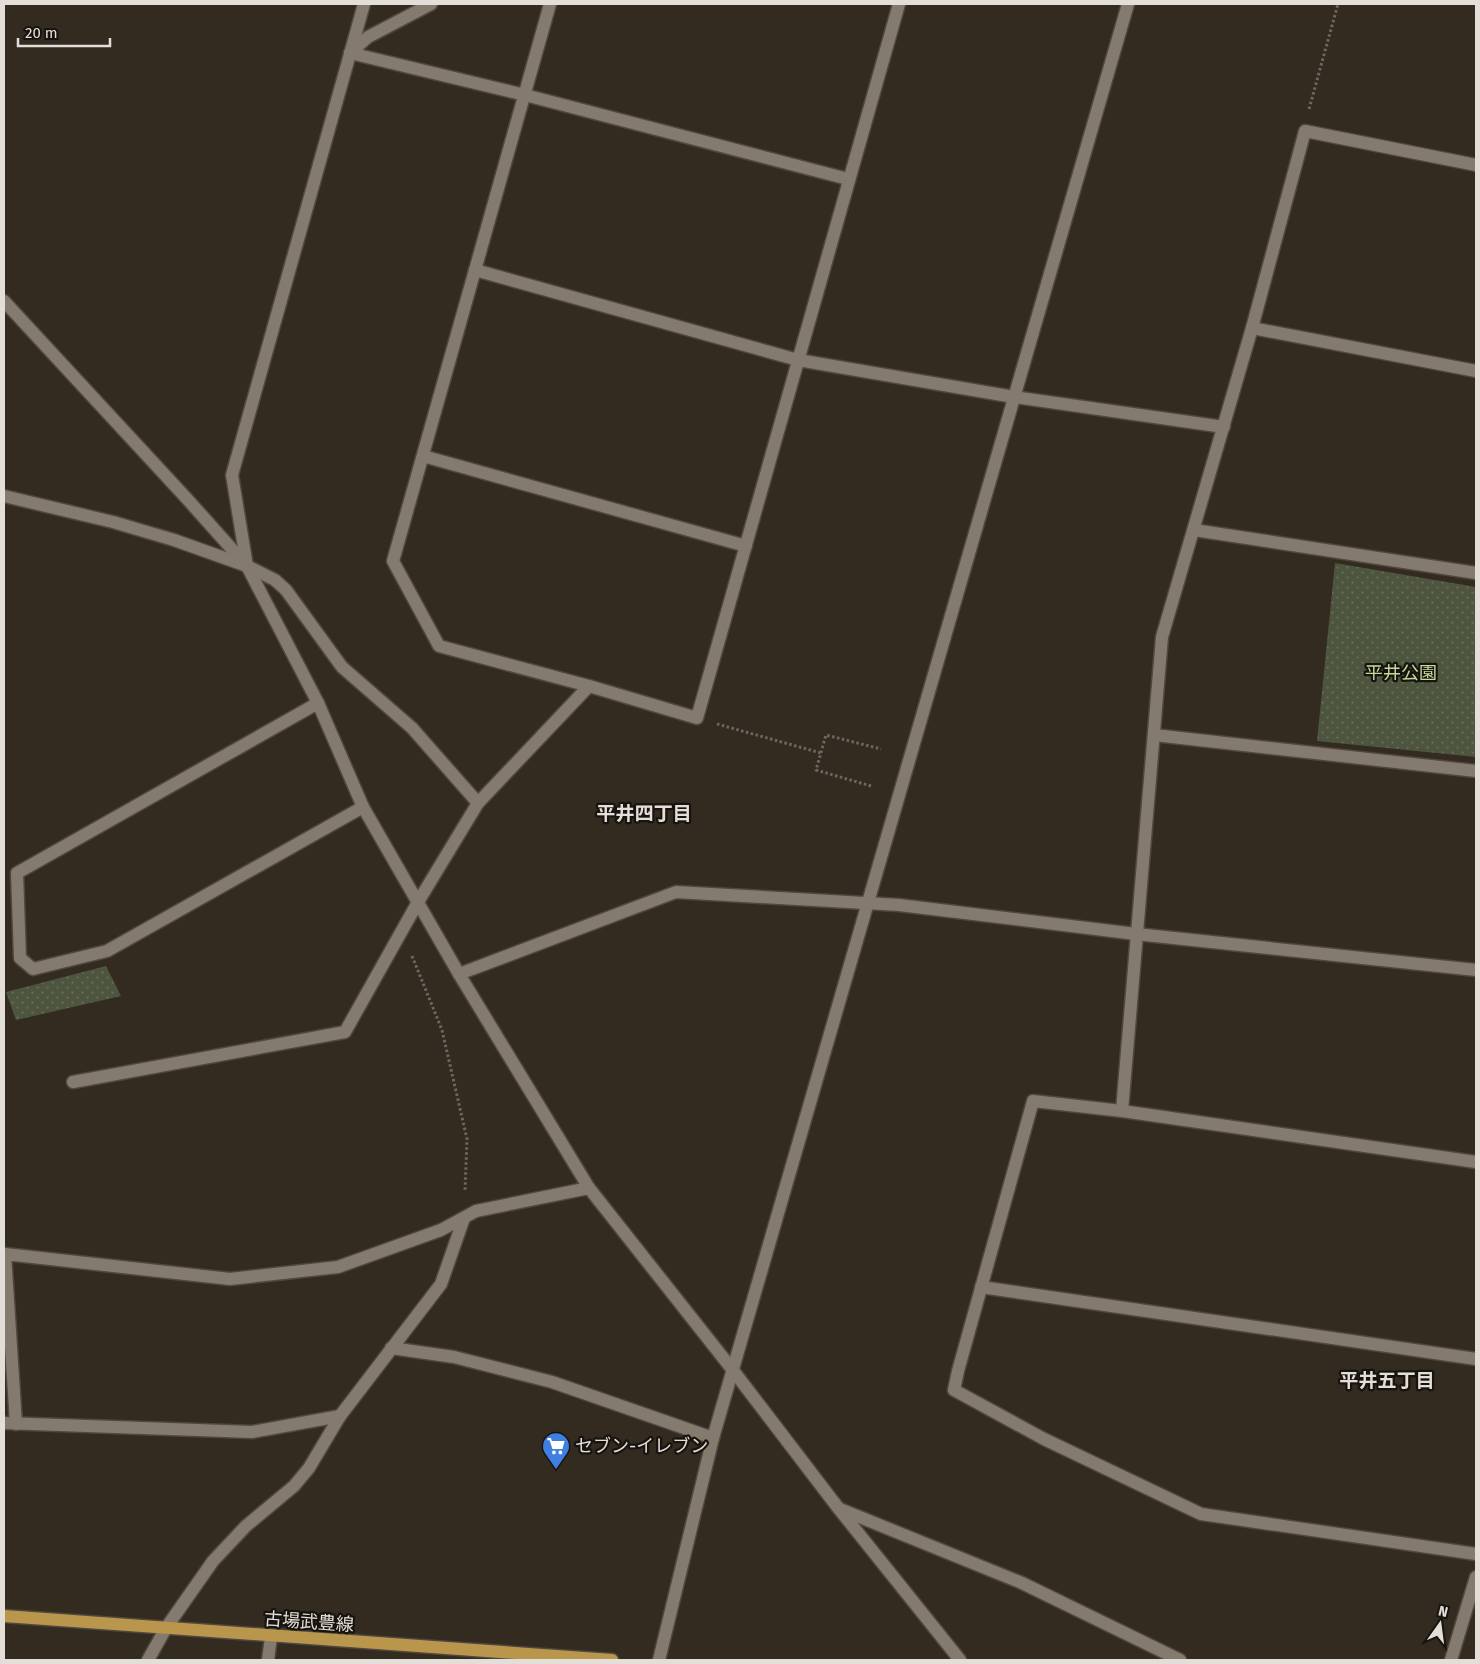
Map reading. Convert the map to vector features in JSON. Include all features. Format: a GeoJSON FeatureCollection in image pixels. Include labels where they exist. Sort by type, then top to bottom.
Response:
{"type":"FeatureCollection","features":[{"type":"Feature","properties":{"kind":"main road","name":"古場武豊線"},"geometry":{"type":"LineString","coordinates":[[4,1616],[271,1637],[612,1660]]}},
{"type":"Feature","properties":{"kind":"street"},"geometry":{"type":"LineString","coordinates":[[247,566],[232,475],[364,4]]}},
{"type":"Feature","properties":{"kind":"street"},"geometry":{"type":"LineString","coordinates":[[350,52],[368,37],[431,4]]}},
{"type":"Feature","properties":{"kind":"street"},"geometry":{"type":"LineString","coordinates":[[550,4],[393,561],[439,646],[589,686],[698,718],[848,179],[899,4]]}},
{"type":"Feature","properties":{"kind":"street"},"geometry":{"type":"LineString","coordinates":[[659,1660],[713,1438],[732,1369],[1128,4]]}},
{"type":"Feature","properties":{"kind":"street"},"geometry":{"type":"LineString","coordinates":[[350,52],[848,179]]}},
{"type":"Feature","properties":{"kind":"street"},"geometry":{"type":"LineString","coordinates":[[1122,1111],[1162,637],[1224,427],[1306,131],[1476,165]]}},
{"type":"Feature","properties":{"kind":"street"},"geometry":{"type":"LineString","coordinates":[[476,270],[798,360],[1014,397],[1224,427]]}},
{"type":"Feature","properties":{"kind":"street"},"geometry":{"type":"LineString","coordinates":[[4,301],[247,566],[318,703],[363,807],[459,974],[589,1188],[732,1369],[839,1509],[960,1660]]}},
{"type":"Feature","properties":{"kind":"street"},"geometry":{"type":"LineString","coordinates":[[1252,328],[1476,371]]}},
{"type":"Feature","properties":{"kind":"street"},"geometry":{"type":"LineString","coordinates":[[423,456],[746,546]]}},
{"type":"Feature","properties":{"kind":"street"},"geometry":{"type":"LineString","coordinates":[[4,496],[113,522],[174,540],[247,566],[275,580],[286,590],[342,667],[412,728],[478,803]]}},
{"type":"Feature","properties":{"kind":"street"},"geometry":{"type":"LineString","coordinates":[[1194,530],[1476,573]]}},
{"type":"Feature","properties":{"kind":"street"},"geometry":{"type":"LineString","coordinates":[[73,1082],[345,1032],[418,902],[478,803],[589,686]]}},
{"type":"Feature","properties":{"kind":"street"},"geometry":{"type":"LineString","coordinates":[[318,703],[16,873],[20,958],[33,969],[107,951],[363,807]]}},
{"type":"Feature","properties":{"kind":"street"},"geometry":{"type":"LineString","coordinates":[[1154,735],[1476,771]]}},
{"type":"Feature","properties":{"kind":"street"},"geometry":{"type":"LineString","coordinates":[[459,974],[676,892],[867,903],[1476,970]]}},
{"type":"Feature","properties":{"kind":"street"},"geometry":{"type":"LineString","coordinates":[[1476,1162],[1122,1111],[1033,1101],[954,1390],[1020,1426],[1201,1514],[1476,1554]]}},
{"type":"Feature","properties":{"kind":"street"},"geometry":{"type":"LineString","coordinates":[[340,1416],[252,1432],[10,1424],[6,1254],[230,1279],[338,1267],[441,1230],[476,1211],[589,1188]]}},
{"type":"Feature","properties":{"kind":"street"},"geometry":{"type":"LineString","coordinates":[[148,1660],[166,1628],[213,1560],[246,1526],[294,1486],[309,1468],[340,1416],[441,1284],[464,1218]]}},
{"type":"Feature","properties":{"kind":"street"},"geometry":{"type":"LineString","coordinates":[[981,1287],[1476,1359]]}},
{"type":"Feature","properties":{"kind":"street"},"geometry":{"type":"LineString","coordinates":[[391,1348],[454,1357],[552,1382],[713,1438]]}},
{"type":"Feature","properties":{"kind":"street"},"geometry":{"type":"LineString","coordinates":[[839,1509],[1022,1582],[1180,1660]]}},
{"type":"Feature","properties":{"kind":"street"},"geometry":{"type":"LineString","coordinates":[[1452,1660],[1476,1577]]}},
{"type":"Feature","properties":{"kind":"street"},"geometry":{"type":"LineString","coordinates":[[268,1660],[271,1637]]}},
{"type":"Feature","properties":{"kind":"path"},"geometry":{"type":"LineString","coordinates":[[1306,131],[1306,117],[1338,4]]}},
{"type":"Feature","properties":{"kind":"path"},"geometry":{"type":"LineString","coordinates":[[698,718],[820,753]]}},
{"type":"Feature","properties":{"kind":"path"},"geometry":{"type":"LineString","coordinates":[[871,786],[816,770],[820,753],[826,735],[881,749]]}},
{"type":"Feature","properties":{"kind":"path"},"geometry":{"type":"LineString","coordinates":[[402,930],[442,1030],[467,1139],[464,1218]]}},
{"type":"Feature","properties":{"kind":"green space","name":"平井公園"},"geometry":{"type":"Polygon","coordinates":[[[1335,563],[1476,587],[1476,757],[1317,741],[1335,563]]]}},
{"type":"Feature","properties":{"kind":"green space"},"geometry":{"type":"Polygon","coordinates":[[[106,966],[121,996],[16,1020],[6,992],[106,966]]]}},
{"type":"Feature","properties":{"kind":"place","name":"セブン-イレブン"},"geometry":{"type":"Point","coordinates":[556,1470]}},
{"type":"Feature","properties":{"kind":"district","name":"平井四丁目"},"geometry":{"type":"Point","coordinates":[644,813]}},
{"type":"Feature","properties":{"kind":"district","name":"平井五丁目"},"geometry":{"type":"Point","coordinates":[1387,1380]}}]}
